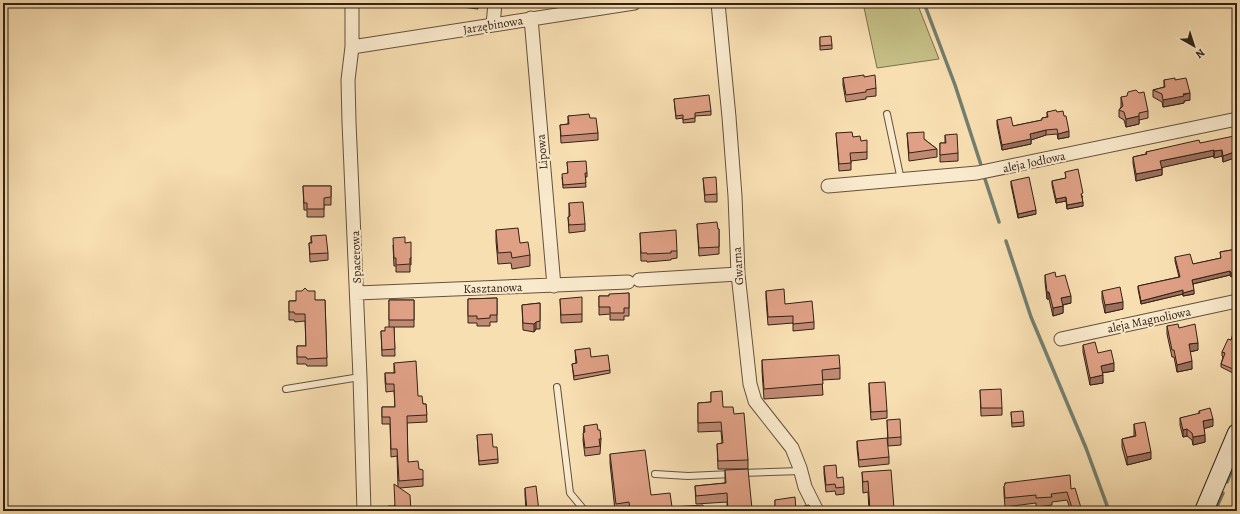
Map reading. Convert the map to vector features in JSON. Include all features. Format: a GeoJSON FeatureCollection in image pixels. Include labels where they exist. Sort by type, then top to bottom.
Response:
{"type":"FeatureCollection","features":[{"type":"Feature","properties":{"kind":"street","name":"Spacerowa"},"geometry":{"type":"LineString","coordinates":[[352,3],[352,47],[348,80],[364,511]]}},
{"type":"Feature","properties":{"kind":"street"},"geometry":{"type":"LineString","coordinates":[[493,25],[495,3]]}},
{"type":"Feature","properties":{"kind":"street","name":"Jarzębinowa"},"geometry":{"type":"LineString","coordinates":[[352,47],[626,3]]}},
{"type":"Feature","properties":{"kind":"street","name":"Gwarna"},"geometry":{"type":"LineString","coordinates":[[718,3],[731,149],[738,274],[750,384],[755,401],[792,448],[805,486],[817,511]]}},
{"type":"Feature","properties":{"kind":"street","name":"Lipowa"},"geometry":{"type":"LineString","coordinates":[[531,18],[554,286]]}},
{"type":"Feature","properties":{"kind":"street","name":"aleja Jodłowa"},"geometry":{"type":"LineString","coordinates":[[828,186],[1000,170],[1237,120]]}},
{"type":"Feature","properties":{"kind":"street","name":"Kasztanowa"},"geometry":{"type":"LineString","coordinates":[[357,292],[554,286],[738,274]]}},
{"type":"Feature","properties":{"kind":"street","name":"aleja Magnoliowa"},"geometry":{"type":"LineString","coordinates":[[1061,339],[1237,301]]}},
{"type":"Feature","properties":{"kind":"street"},"geometry":{"type":"LineString","coordinates":[[1204,511],[1237,433]]}},
{"type":"Feature","properties":{"kind":"lane"},"geometry":{"type":"LineString","coordinates":[[887,114],[901,180]]}},
{"type":"Feature","properties":{"kind":"lane"},"geometry":{"type":"LineString","coordinates":[[286,389],[360,377]]}},
{"type":"Feature","properties":{"kind":"lane"},"geometry":{"type":"LineString","coordinates":[[557,387],[570,493],[585,511]]}},
{"type":"Feature","properties":{"kind":"lane"},"geometry":{"type":"LineString","coordinates":[[655,474],[688,476],[801,472]]}},
{"type":"Feature","properties":{"kind":"shaded area"},"geometry":{"type":"Polygon","coordinates":[[[863,3],[917,3],[939,59],[877,68],[863,3]]]}},
{"type":"Feature","properties":{"kind":"building"},"geometry":{"type":"Polygon","coordinates":[[[831,36],[832,45],[820,46],[820,37],[831,36]]]}},
{"type":"Feature","properties":{"kind":"building"},"geometry":{"type":"Polygon","coordinates":[[[864,75],[864,77],[875,75],[876,88],[866,90],[866,92],[846,95],[843,78],[864,75]]]}},
{"type":"Feature","properties":{"kind":"building"},"geometry":{"type":"Polygon","coordinates":[[[1175,78],[1175,80],[1186,78],[1190,93],[1183,94],[1184,96],[1163,100],[1162,94],[1153,90],[1165,87],[1164,80],[1175,78]]]}},
{"type":"Feature","properties":{"kind":"building"},"geometry":{"type":"Polygon","coordinates":[[[1136,90],[1139,93],[1144,92],[1148,111],[1139,113],[1139,116],[1126,119],[1124,112],[1119,110],[1123,106],[1121,97],[1127,96],[1128,92],[1136,90]]]}},
{"type":"Feature","properties":{"kind":"building"},"geometry":{"type":"Polygon","coordinates":[[[709,95],[711,111],[695,113],[695,118],[683,120],[683,115],[676,116],[674,99],[709,95]]]}},
{"type":"Feature","properties":{"kind":"building"},"geometry":{"type":"Polygon","coordinates":[[[1056,110],[1057,112],[1063,111],[1064,116],[1066,116],[1069,131],[1058,134],[1057,129],[1046,130],[1030,134],[1031,139],[1002,145],[997,120],[1011,117],[1013,126],[1042,120],[1042,118],[1048,117],[1047,112],[1056,110]]]}},
{"type":"Feature","properties":{"kind":"building"},"geometry":{"type":"Polygon","coordinates":[[[589,114],[590,118],[596,118],[598,133],[561,136],[560,125],[569,124],[568,116],[589,114]]]}},
{"type":"Feature","properties":{"kind":"building"},"geometry":{"type":"Polygon","coordinates":[[[852,132],[853,137],[860,136],[861,141],[867,140],[867,152],[850,153],[851,163],[839,164],[836,133],[852,132]]]}},
{"type":"Feature","properties":{"kind":"building"},"geometry":{"type":"Polygon","coordinates":[[[924,132],[924,139],[937,149],[909,153],[907,133],[924,132]]]}},
{"type":"Feature","properties":{"kind":"building"},"geometry":{"type":"Polygon","coordinates":[[[957,134],[958,153],[940,155],[940,143],[946,143],[945,135],[957,134]]]}},
{"type":"Feature","properties":{"kind":"building"},"geometry":{"type":"Polygon","coordinates":[[[1234,136],[1237,151],[1223,156],[1222,150],[1214,150],[1160,161],[1162,169],[1136,174],[1133,157],[1147,154],[1146,152],[1199,140],[1200,143],[1234,136]]]}},
{"type":"Feature","properties":{"kind":"building"},"geometry":{"type":"Polygon","coordinates":[[[586,161],[586,183],[563,185],[562,174],[568,173],[567,162],[586,161]]]}},
{"type":"Feature","properties":{"kind":"building"},"geometry":{"type":"Polygon","coordinates":[[[1078,169],[1083,193],[1081,194],[1083,202],[1067,205],[1066,197],[1056,199],[1052,181],[1066,178],[1065,172],[1078,169]]]}},
{"type":"Feature","properties":{"kind":"building"},"geometry":{"type":"Polygon","coordinates":[[[716,177],[717,194],[705,195],[703,178],[716,177]]]}},
{"type":"Feature","properties":{"kind":"building"},"geometry":{"type":"Polygon","coordinates":[[[1029,177],[1036,210],[1018,214],[1011,181],[1029,177]]]}},
{"type":"Feature","properties":{"kind":"building"},"geometry":{"type":"Polygon","coordinates":[[[303,186],[331,186],[331,197],[324,198],[324,209],[307,209],[307,203],[304,203],[303,186]]]}},
{"type":"Feature","properties":{"kind":"building"},"geometry":{"type":"Polygon","coordinates":[[[583,202],[585,224],[569,225],[569,203],[583,202]]]}},
{"type":"Feature","properties":{"kind":"building"},"geometry":{"type":"Polygon","coordinates":[[[717,222],[719,229],[719,247],[699,248],[697,224],[717,222]]]}},
{"type":"Feature","properties":{"kind":"building"},"geometry":{"type":"Polygon","coordinates":[[[518,228],[520,243],[528,242],[530,255],[512,258],[511,252],[498,253],[496,230],[518,228]]]}},
{"type":"Feature","properties":{"kind":"building"},"geometry":{"type":"Polygon","coordinates":[[[676,230],[677,251],[671,251],[671,253],[641,253],[640,233],[676,230]]]}},
{"type":"Feature","properties":{"kind":"building"},"geometry":{"type":"Polygon","coordinates":[[[326,235],[328,253],[310,254],[309,243],[312,243],[311,236],[326,235]]]}},
{"type":"Feature","properties":{"kind":"building"},"geometry":{"type":"Polygon","coordinates":[[[405,237],[405,243],[411,242],[410,264],[396,265],[396,258],[394,258],[393,238],[405,237]]]}},
{"type":"Feature","properties":{"kind":"building"},"geometry":{"type":"Polygon","coordinates":[[[1237,249],[1237,272],[1231,273],[1230,271],[1192,280],[1194,290],[1183,293],[1183,290],[1141,301],[1138,286],[1180,277],[1175,257],[1190,254],[1193,264],[1221,258],[1220,252],[1237,249]]]}},
{"type":"Feature","properties":{"kind":"building"},"geometry":{"type":"Polygon","coordinates":[[[1055,272],[1056,277],[1065,275],[1071,296],[1061,298],[1063,306],[1053,308],[1049,292],[1047,292],[1045,275],[1055,272]]]}},
{"type":"Feature","properties":{"kind":"building"},"geometry":{"type":"Polygon","coordinates":[[[1120,287],[1123,302],[1105,305],[1102,291],[1120,287]]]}},
{"type":"Feature","properties":{"kind":"building"},"geometry":{"type":"Polygon","coordinates":[[[305,288],[308,291],[315,291],[315,300],[325,300],[327,358],[307,359],[306,357],[297,357],[297,346],[306,346],[305,314],[295,314],[294,312],[289,312],[289,301],[296,301],[296,291],[302,291],[305,288]]]}},
{"type":"Feature","properties":{"kind":"building"},"geometry":{"type":"Polygon","coordinates":[[[784,289],[785,304],[812,301],[814,322],[793,324],[793,316],[768,317],[766,291],[784,289]]]}},
{"type":"Feature","properties":{"kind":"building"},"geometry":{"type":"Polygon","coordinates":[[[629,293],[629,308],[624,308],[624,313],[610,313],[610,307],[599,307],[599,296],[629,293]]]}},
{"type":"Feature","properties":{"kind":"building"},"geometry":{"type":"Polygon","coordinates":[[[582,297],[582,314],[561,315],[560,299],[582,297]]]}},
{"type":"Feature","properties":{"kind":"building"},"geometry":{"type":"Polygon","coordinates":[[[497,298],[497,315],[490,315],[490,318],[477,319],[477,316],[468,316],[468,299],[497,298]]]}},
{"type":"Feature","properties":{"kind":"building"},"geometry":{"type":"Polygon","coordinates":[[[389,300],[414,300],[414,320],[389,320],[389,300]]]}},
{"type":"Feature","properties":{"kind":"building"},"geometry":{"type":"Polygon","coordinates":[[[540,303],[540,321],[534,324],[523,323],[522,305],[540,303]]]}},
{"type":"Feature","properties":{"kind":"building"},"geometry":{"type":"Polygon","coordinates":[[[1178,324],[1179,328],[1195,324],[1198,343],[1189,344],[1192,361],[1177,365],[1167,326],[1178,324]]]}},
{"type":"Feature","properties":{"kind":"building"},"geometry":{"type":"Polygon","coordinates":[[[385,327],[394,327],[395,349],[382,350],[381,331],[385,331],[385,327]]]}},
{"type":"Feature","properties":{"kind":"building"},"geometry":{"type":"Polygon","coordinates":[[[1234,330],[1237,332],[1237,359],[1233,369],[1221,364],[1225,353],[1222,352],[1228,339],[1231,340],[1234,330]]]}},
{"type":"Feature","properties":{"kind":"building"},"geometry":{"type":"Polygon","coordinates":[[[1095,342],[1098,353],[1111,350],[1114,363],[1101,366],[1103,375],[1090,378],[1083,345],[1095,342]]]}},
{"type":"Feature","properties":{"kind":"building"},"geometry":{"type":"Polygon","coordinates":[[[590,348],[591,357],[608,355],[610,370],[574,376],[572,364],[577,363],[575,350],[590,348]]]}},
{"type":"Feature","properties":{"kind":"building"},"geometry":{"type":"Polygon","coordinates":[[[839,355],[840,368],[822,370],[823,384],[764,389],[762,360],[839,355]]]}},
{"type":"Feature","properties":{"kind":"building"},"geometry":{"type":"Polygon","coordinates":[[[416,361],[418,396],[422,396],[423,404],[426,404],[427,415],[407,416],[408,462],[418,461],[419,469],[423,470],[423,479],[399,481],[397,449],[391,449],[390,417],[382,417],[382,407],[395,407],[394,384],[386,384],[385,373],[395,373],[394,363],[416,361]]]}},
{"type":"Feature","properties":{"kind":"building"},"geometry":{"type":"Polygon","coordinates":[[[885,382],[887,411],[871,412],[869,383],[885,382]]]}},
{"type":"Feature","properties":{"kind":"building"},"geometry":{"type":"Polygon","coordinates":[[[1001,389],[1002,408],[981,408],[980,390],[1001,389]]]}},
{"type":"Feature","properties":{"kind":"building"},"geometry":{"type":"Polygon","coordinates":[[[722,391],[723,407],[733,407],[734,414],[744,413],[748,460],[718,461],[717,444],[723,443],[721,422],[698,423],[698,403],[711,402],[711,392],[722,391]]]}},
{"type":"Feature","properties":{"kind":"building"},"geometry":{"type":"Polygon","coordinates":[[[1210,408],[1213,419],[1203,421],[1205,435],[1193,437],[1192,433],[1187,429],[1183,430],[1180,418],[1200,413],[1199,411],[1210,408]]]}},
{"type":"Feature","properties":{"kind":"building"},"geometry":{"type":"Polygon","coordinates":[[[1023,411],[1024,422],[1012,423],[1011,412],[1023,411]]]}},
{"type":"Feature","properties":{"kind":"building"},"geometry":{"type":"Polygon","coordinates":[[[900,419],[901,437],[888,438],[887,420],[900,419]]]}},
{"type":"Feature","properties":{"kind":"building"},"geometry":{"type":"Polygon","coordinates":[[[1145,422],[1151,452],[1127,457],[1122,439],[1136,436],[1134,424],[1145,422]]]}},
{"type":"Feature","properties":{"kind":"building"},"geometry":{"type":"Polygon","coordinates":[[[597,424],[598,430],[600,430],[600,446],[585,448],[583,433],[585,432],[584,426],[597,424]]]}},
{"type":"Feature","properties":{"kind":"building"},"geometry":{"type":"Polygon","coordinates":[[[492,434],[493,447],[497,447],[498,459],[479,461],[477,435],[492,434]]]}},
{"type":"Feature","properties":{"kind":"building"},"geometry":{"type":"Polygon","coordinates":[[[887,438],[889,457],[859,460],[857,441],[887,438]]]}},
{"type":"Feature","properties":{"kind":"building"},"geometry":{"type":"Polygon","coordinates":[[[645,450],[651,495],[670,493],[672,507],[703,505],[704,511],[630,511],[629,502],[616,504],[610,454],[645,450]]]}},
{"type":"Feature","properties":{"kind":"building"},"geometry":{"type":"Polygon","coordinates":[[[836,465],[837,478],[843,477],[844,487],[836,488],[835,484],[826,485],[824,466],[836,465]]]}},
{"type":"Feature","properties":{"kind":"building"},"geometry":{"type":"Polygon","coordinates":[[[748,469],[752,509],[775,507],[775,500],[795,497],[796,511],[728,511],[727,493],[696,496],[695,486],[726,483],[725,470],[748,469]]]}},
{"type":"Feature","properties":{"kind":"building"},"geometry":{"type":"Polygon","coordinates":[[[891,470],[894,508],[870,510],[868,481],[863,482],[862,472],[891,470]]]}},
{"type":"Feature","properties":{"kind":"building"},"geometry":{"type":"Polygon","coordinates":[[[1070,475],[1071,489],[1075,488],[1082,511],[1073,511],[1067,492],[1051,494],[1052,497],[1036,498],[1036,495],[1005,498],[1005,483],[1070,475]]]}},
{"type":"Feature","properties":{"kind":"building"},"geometry":{"type":"Polygon","coordinates":[[[394,484],[410,495],[411,511],[388,511],[388,506],[395,506],[394,484]]]}},
{"type":"Feature","properties":{"kind":"building"},"geometry":{"type":"Polygon","coordinates":[[[536,486],[539,511],[527,511],[525,488],[536,486]]]}},
{"type":"Feature","properties":{"kind":"building"},"geometry":{"type":"Polygon","coordinates":[[[809,505],[813,511],[805,511],[804,506],[809,505]]]}},
{"type":"Feature","properties":{"kind":"waterway"},"geometry":{"type":"LineString","coordinates":[[924,3],[955,85],[982,168]]}},
{"type":"Feature","properties":{"kind":"waterway"},"geometry":{"type":"LineString","coordinates":[[984,176],[999,222]]}},
{"type":"Feature","properties":{"kind":"waterway"},"geometry":{"type":"LineString","coordinates":[[1006,241],[1031,317],[1086,448],[1109,511]]}},
{"type":"Feature","properties":{"kind":"waterway"},"geometry":{"type":"LineString","coordinates":[[1227,482],[1237,458]]}},
{"type":"Feature","properties":{"kind":"waterway"},"geometry":{"type":"LineString","coordinates":[[1215,511],[1223,493]]}}]}
